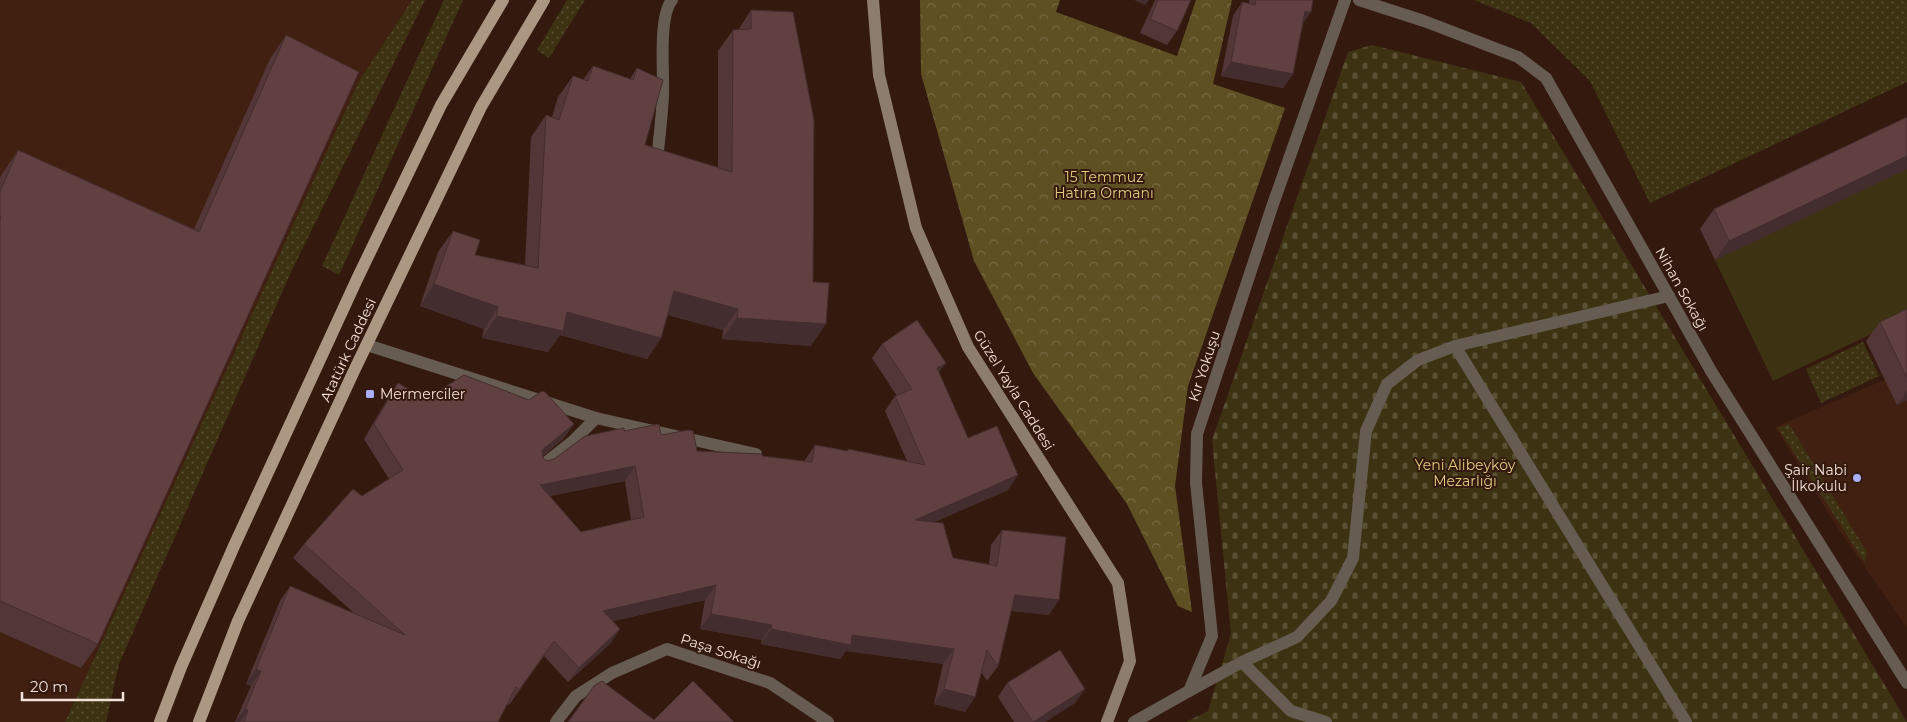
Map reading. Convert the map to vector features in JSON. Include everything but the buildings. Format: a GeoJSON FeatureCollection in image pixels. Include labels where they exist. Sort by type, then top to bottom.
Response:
{"type":"FeatureCollection","features":[{"type":"Feature","properties":{"kind":"main road","name":"Atatürk Caddesi"},"geometry":{"type":"LineString","coordinates":[[160,722],[181,667],[234,546],[358,276],[441,105],[504,0]]}},
{"type":"Feature","properties":{"kind":"main road","name":"Atatürk Caddesi"},"geometry":{"type":"LineString","coordinates":[[199,722],[238,621],[367,345],[481,107],[544,0]]}},
{"type":"Feature","properties":{"kind":"main road","name":"Güzel Yayla Caddesi"},"geometry":{"type":"LineString","coordinates":[[873,0],[880,76],[916,228],[968,348],[1118,583],[1130,661],[1107,722]]}},
{"type":"Feature","properties":{"kind":"street"},"geometry":{"type":"LineString","coordinates":[[657,160],[663,94],[664,30],[667,6],[672,0]]}},
{"type":"Feature","properties":{"kind":"street","name":"Kır Yokuşu"},"geometry":{"type":"LineString","coordinates":[[1189,692],[1212,636],[1196,483],[1197,434],[1272,207],[1345,0]]}},
{"type":"Feature","properties":{"kind":"street","name":"Nihan Sokağı"},"geometry":{"type":"LineString","coordinates":[[1358,0],[1424,21],[1518,57],[1546,78],[1711,371],[1907,683]]}},
{"type":"Feature","properties":{"kind":"street"},"geometry":{"type":"LineString","coordinates":[[1134,722],[1242,662],[1298,636],[1331,601],[1353,558],[1366,431],[1387,384],[1418,360],[1455,346],[1669,296]]}},
{"type":"Feature","properties":{"kind":"street"},"geometry":{"type":"LineString","coordinates":[[367,345],[596,418],[756,454]]}},
{"type":"Feature","properties":{"kind":"street"},"geometry":{"type":"LineString","coordinates":[[1455,346],[1686,722]]}},
{"type":"Feature","properties":{"kind":"street"},"geometry":{"type":"LineString","coordinates":[[539,468],[572,442],[596,418]]}},
{"type":"Feature","properties":{"kind":"street","name":"Paşa Sokağı"},"geometry":{"type":"LineString","coordinates":[[556,722],[576,696],[612,673],[666,649],[770,683],[828,722]]}},
{"type":"Feature","properties":{"kind":"street"},"geometry":{"type":"LineString","coordinates":[[1242,662],[1291,711],[1326,722]]}},
{"type":"Feature","properties":{"kind":"shaded area"},"geometry":{"type":"Polygon","coordinates":[[[0,0],[412,0],[359,81],[65,722],[0,722],[0,0]]]}},
{"type":"Feature","properties":{"kind":"shaded area","name":"Şair Nabi İlkokulu"},"geometry":{"type":"Polygon","coordinates":[[[1907,370],[1907,628],[1839,530],[1775,427],[1907,370]]]}},
{"type":"Feature","properties":{"kind":"green space"},"geometry":{"type":"Polygon","coordinates":[[[412,0],[425,0],[291,272],[119,664],[106,722],[65,722],[359,81],[412,0]]]}},
{"type":"Feature","properties":{"kind":"green space"},"geometry":{"type":"Polygon","coordinates":[[[444,0],[463,0],[339,275],[322,266],[444,0]]]}},
{"type":"Feature","properties":{"kind":"green space"},"geometry":{"type":"Polygon","coordinates":[[[567,0],[585,0],[549,58],[537,50],[567,0]]]}},
{"type":"Feature","properties":{"kind":"green space","name":"15 Temmuz Hatıra Ormanı"},"geometry":{"type":"Polygon","coordinates":[[[920,0],[1060,0],[1056,12],[1177,56],[1196,0],[1232,0],[1213,84],[1285,108],[1188,386],[1175,486],[1192,612],[1178,606],[1127,504],[1033,373],[974,261],[921,74],[920,0]]]}},
{"type":"Feature","properties":{"kind":"green space"},"geometry":{"type":"Polygon","coordinates":[[[1474,0],[1907,0],[1907,82],[1650,203],[1590,81],[1531,23],[1474,0]]]}},
{"type":"Feature","properties":{"kind":"green space","name":"Yeni Alibeyköy Mezarlığı"},"geometry":{"type":"Polygon","coordinates":[[[1372,45],[1521,82],[1907,722],[1186,722],[1208,711],[1231,634],[1212,440],[1348,52],[1372,45]]]}},
{"type":"Feature","properties":{"kind":"green space"},"geometry":{"type":"Polygon","coordinates":[[[1907,169],[1907,317],[1773,381],[1715,260],[1907,169]]]}},
{"type":"Feature","properties":{"kind":"green space"},"geometry":{"type":"Polygon","coordinates":[[[1863,342],[1879,376],[1821,403],[1806,369],[1863,342]]]}},
{"type":"Feature","properties":{"kind":"green space"},"geometry":{"type":"Polygon","coordinates":[[[1789,424],[1867,552],[1865,563],[1778,428],[1789,424]]]}},
{"type":"Feature","properties":{"kind":"place","name":"Mermerciler"},"geometry":{"type":"Point","coordinates":[370,394]}},
{"type":"Feature","properties":{"kind":"place","name":"Şair Nabi İlkokulu"},"geometry":{"type":"Point","coordinates":[1857,478]}}]}
